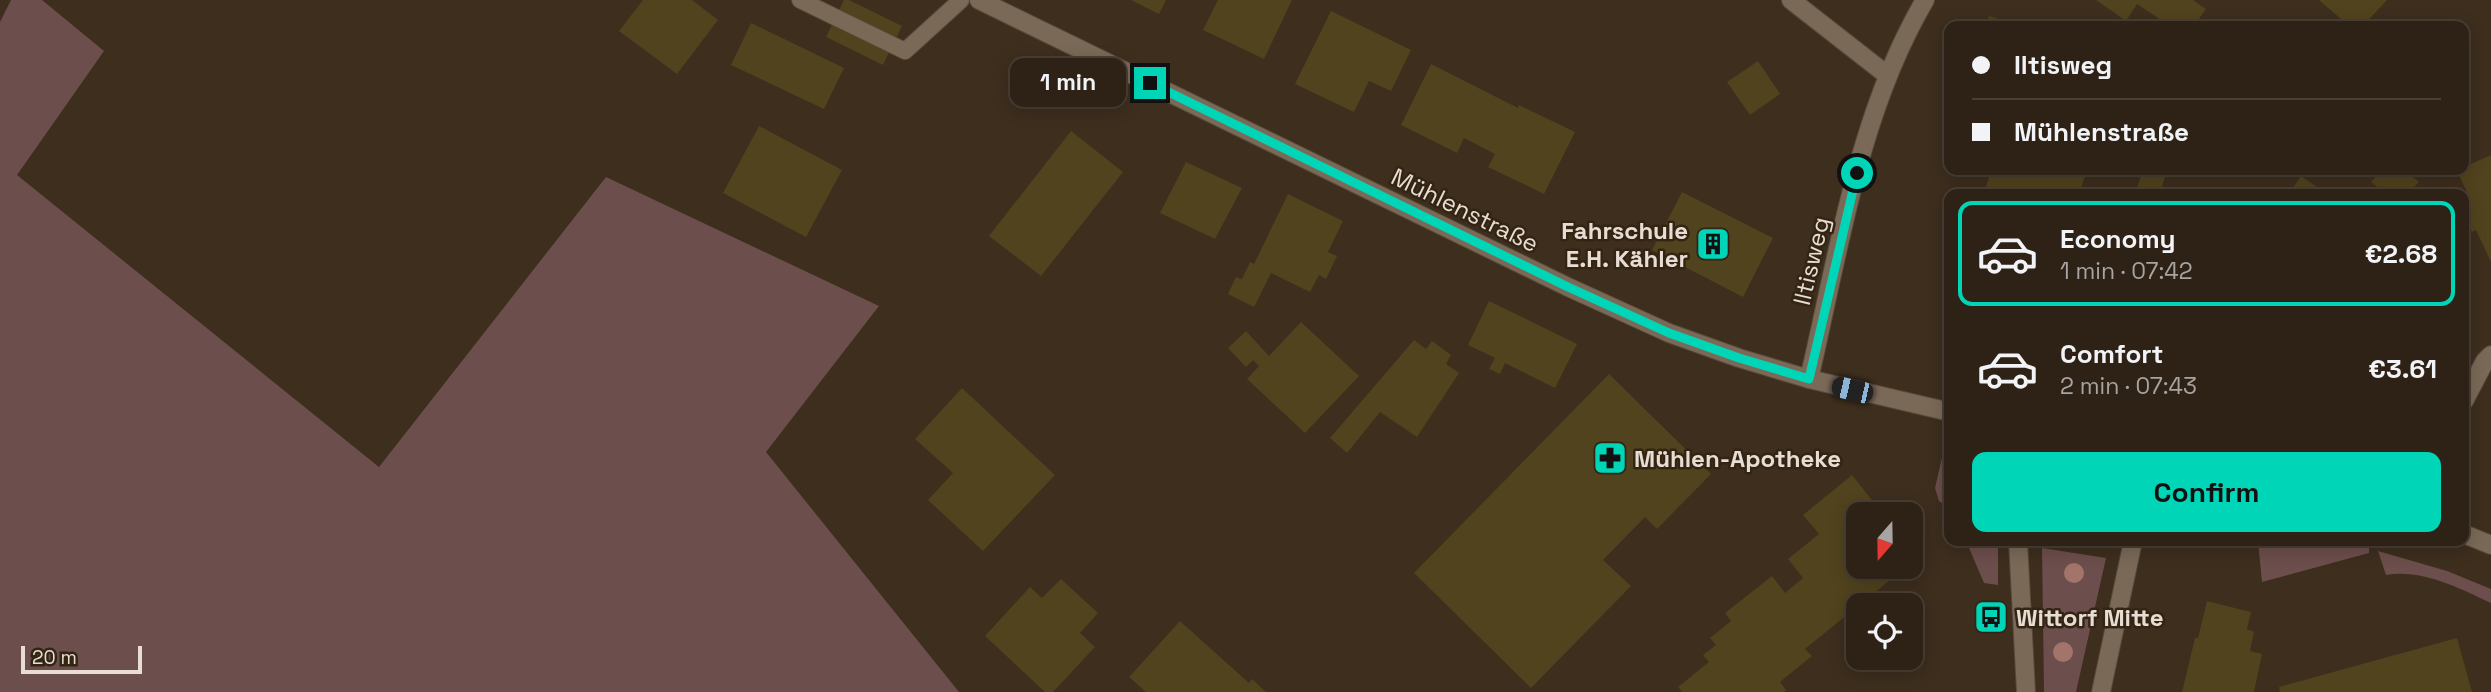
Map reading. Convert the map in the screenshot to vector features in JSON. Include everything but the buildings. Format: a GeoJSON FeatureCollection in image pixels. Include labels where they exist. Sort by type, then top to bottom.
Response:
{"type":"FeatureCollection","features":[{"type":"Feature","properties":{"kind":"street","name":"Mühlenstraße"},"geometry":{"type":"LineString","coordinates":[[979,0],[1581,293],[1669,333],[1809,379],[1944,411]]}},
{"type":"Feature","properties":{"kind":"street"},"geometry":{"type":"LineString","coordinates":[[1791,0],[1887,75]]}},
{"type":"Feature","properties":{"kind":"street","name":"Iltisweg"},"geometry":{"type":"LineString","coordinates":[[1809,379],[1851,196],[1887,75],[1925,0]]}},
{"type":"Feature","properties":{"kind":"street"},"geometry":{"type":"LineString","coordinates":[[2469,391],[2491,355]]}},
{"type":"Feature","properties":{"kind":"street"},"geometry":{"type":"LineString","coordinates":[[2469,536],[2491,545]]}},
{"type":"Feature","properties":{"kind":"street"},"geometry":{"type":"LineString","coordinates":[[2018,546],[2026,692]]}},
{"type":"Feature","properties":{"kind":"street"},"geometry":{"type":"LineString","coordinates":[[2101,692],[2132,546]]}},
{"type":"Feature","properties":{"kind":"lane"},"geometry":{"type":"LineString","coordinates":[[800,0],[905,51],[961,0]]}},
{"type":"Feature","properties":{"kind":"shaded area"},"geometry":{"type":"Polygon","coordinates":[[[11,0],[42,0],[104,51],[17,175],[379,467],[606,177],[879,306],[766,452],[959,692],[0,692],[0,22],[11,0]]]}},
{"type":"Feature","properties":{"kind":"shaded area"},"geometry":{"type":"Polygon","coordinates":[[[1944,449],[1944,504],[1939,501],[1935,488],[1944,449]]]}},
{"type":"Feature","properties":{"kind":"shaded area"},"geometry":{"type":"Polygon","coordinates":[[[1968,546],[1998,546],[1998,585],[1984,583],[1968,546]]]}},
{"type":"Feature","properties":{"kind":"shaded area"},"geometry":{"type":"Polygon","coordinates":[[[2258,546],[2369,548],[2369,553],[2262,582],[2258,546]]]}},
{"type":"Feature","properties":{"kind":"shaded area"},"geometry":{"type":"Polygon","coordinates":[[[2042,548],[2106,558],[2076,692],[2044,692],[2042,548]]]}},
{"type":"Feature","properties":{"kind":"shaded area"},"geometry":{"type":"Polygon","coordinates":[[[2378,551],[2447,571],[2491,589],[2491,603],[2427,577],[2386,575],[2378,551]]]}},
{"type":"Feature","properties":{"kind":"place","name":"Fahrschule E.H. Kähler"},"geometry":{"type":"Point","coordinates":[1713,244]}},
{"type":"Feature","properties":{"kind":"place","name":"Mühlen-Apotheke"},"geometry":{"type":"Point","coordinates":[1610,458]}},
{"type":"Feature","properties":{"kind":"place","name":"Wittorf Mitte"},"geometry":{"type":"Point","coordinates":[1991,617]}},
{"type":"Feature","properties":{"kind":"route"},"geometry":{"type":"LineString","coordinates":[[1150,83],[1568,287],[1669,333],[1809,379],[1857,173]]}}]}
